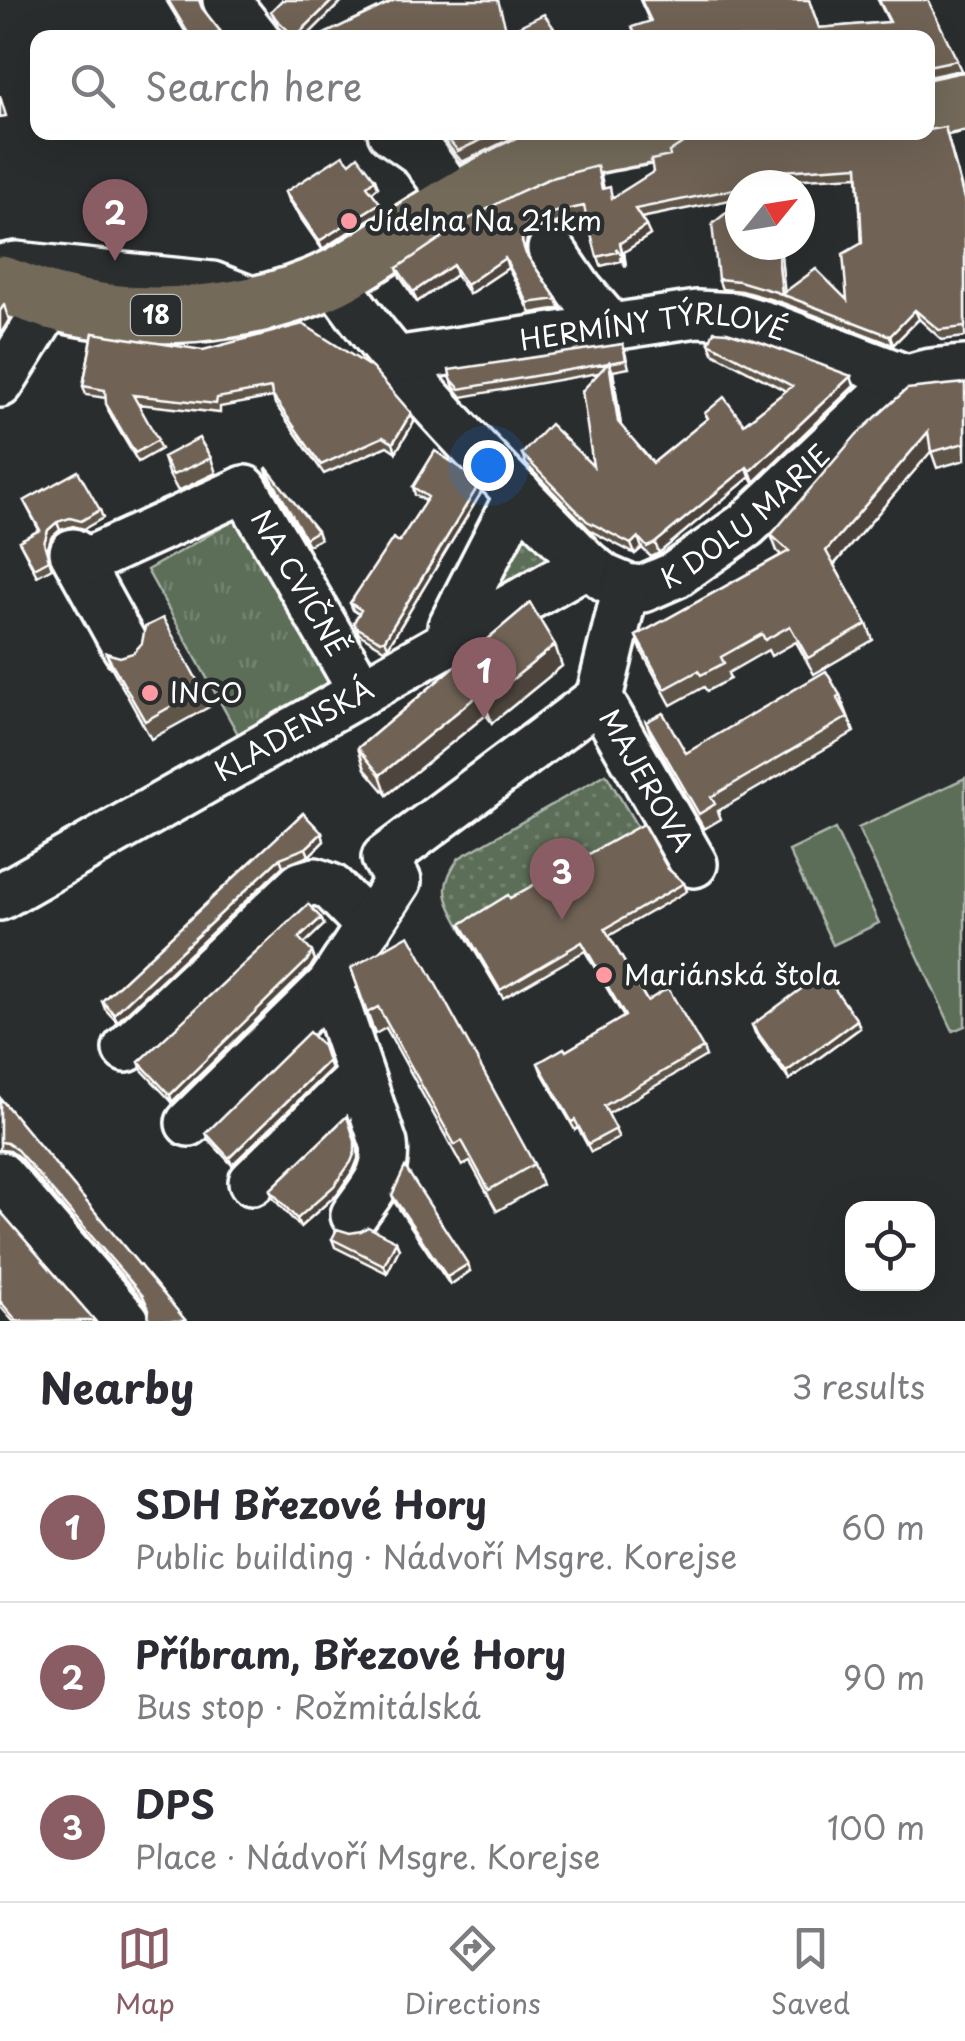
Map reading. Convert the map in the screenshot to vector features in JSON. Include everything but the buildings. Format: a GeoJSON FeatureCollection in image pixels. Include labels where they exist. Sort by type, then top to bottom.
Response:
{"type":"FeatureCollection","features":[{"type":"Feature","properties":{"kind":"main road"},"geometry":{"type":"LineString","coordinates":[[935,108],[965,101]]}},
{"type":"Feature","properties":{"kind":"main road","name":"18"},"geometry":{"type":"LineString","coordinates":[[0,284],[52,301],[122,314],[169,315],[260,302],[334,278],[457,200],[524,166],[627,140]]}},
{"type":"Feature","properties":{"kind":"street"},"geometry":{"type":"LineString","coordinates":[[226,0],[250,30]]}},
{"type":"Feature","properties":{"kind":"street"},"geometry":{"type":"LineString","coordinates":[[403,140],[421,152],[457,200]]}},
{"type":"Feature","properties":{"kind":"street"},"geometry":{"type":"LineString","coordinates":[[552,249],[580,292],[611,327]]}},
{"type":"Feature","properties":{"kind":"street"},"geometry":{"type":"LineString","coordinates":[[0,268],[16,265],[212,285],[260,302]]}},
{"type":"Feature","properties":{"kind":"street","name":"K DOLU MARIE"},"geometry":{"type":"LineString","coordinates":[[334,278],[394,360],[587,564],[605,578],[642,589],[675,575],[746,525],[906,378]]}},
{"type":"Feature","properties":{"kind":"street"},"geometry":{"type":"LineString","coordinates":[[0,384],[52,301]]}},
{"type":"Feature","properties":{"kind":"street","name":"HERMÍNY TÝRLOVÉ"},"geometry":{"type":"LineString","coordinates":[[394,360],[697,314],[736,316],[772,327],[906,378]]}},
{"type":"Feature","properties":{"kind":"street"},"geometry":{"type":"LineString","coordinates":[[906,378],[925,372],[965,369]]}},
{"type":"Feature","properties":{"kind":"street","name":"NA CVIČNĚ"},"geometry":{"type":"LineString","coordinates":[[126,648],[77,558],[245,490],[362,692]]}},
{"type":"Feature","properties":{"kind":"street"},"geometry":{"type":"LineString","coordinates":[[452,640],[451,626],[519,494]]}},
{"type":"Feature","properties":{"kind":"street","name":"KLADENSKÁ"},"geometry":{"type":"LineString","coordinates":[[0,897],[587,564]]}},
{"type":"Feature","properties":{"kind":"street"},"geometry":{"type":"LineString","coordinates":[[188,1123],[330,985],[398,881],[385,858],[598,698],[626,586]]}},
{"type":"Feature","properties":{"kind":"street","name":"MAJEROVA"},"geometry":{"type":"LineString","coordinates":[[598,698],[694,864]]}},
{"type":"Feature","properties":{"kind":"street"},"geometry":{"type":"LineString","coordinates":[[126,1050],[301,884],[315,881],[331,887],[368,926]]}},
{"type":"Feature","properties":{"kind":"street"},"geometry":{"type":"LineString","coordinates":[[330,985],[386,1160],[382,1174],[354,1215]]}},
{"type":"Feature","properties":{"kind":"street"},"geometry":{"type":"LineString","coordinates":[[252,1182],[360,1078]]}},
{"type":"Feature","properties":{"kind":"street"},"geometry":{"type":"LineString","coordinates":[[0,1175],[126,1321]]}},
{"type":"Feature","properties":{"kind":"green space"},"geometry":{"type":"Polygon","coordinates":[[[246,514],[343,687],[243,743],[147,570],[246,514]]]}},
{"type":"Feature","properties":{"kind":"green space"},"geometry":{"type":"Polygon","coordinates":[[[523,518],[551,549],[549,564],[469,616],[523,518]]]}},
{"type":"Feature","properties":{"kind":"green space"},"geometry":{"type":"Polygon","coordinates":[[[606,774],[641,833],[463,931],[446,894],[448,878],[459,858],[606,774]]]}},
{"type":"Feature","properties":{"kind":"green space"},"geometry":{"type":"Polygon","coordinates":[[[965,778],[965,1026],[953,1031],[858,828],[965,778]]]}},
{"type":"Feature","properties":{"kind":"green space"},"geometry":{"type":"Polygon","coordinates":[[[835,829],[879,923],[833,945],[789,851],[835,829]]]}},
{"type":"Feature","properties":{"kind":"place","name":"Jídelna Na 21.km"},"geometry":{"type":"Point","coordinates":[349,221]}},
{"type":"Feature","properties":{"kind":"place","name":"Příbram, Březové Hory"},"geometry":{"type":"Point","coordinates":[115,261]}},
{"type":"Feature","properties":{"kind":"place","name":"INCO"},"geometry":{"type":"Point","coordinates":[150,693]}},
{"type":"Feature","properties":{"kind":"place","name":"SDH Březové Hory"},"geometry":{"type":"Point","coordinates":[484,719]}},
{"type":"Feature","properties":{"kind":"place","name":"DPS"},"geometry":{"type":"Point","coordinates":[562,920]}},
{"type":"Feature","properties":{"kind":"place","name":"Mariánská štola"},"geometry":{"type":"Point","coordinates":[604,975]}}]}
